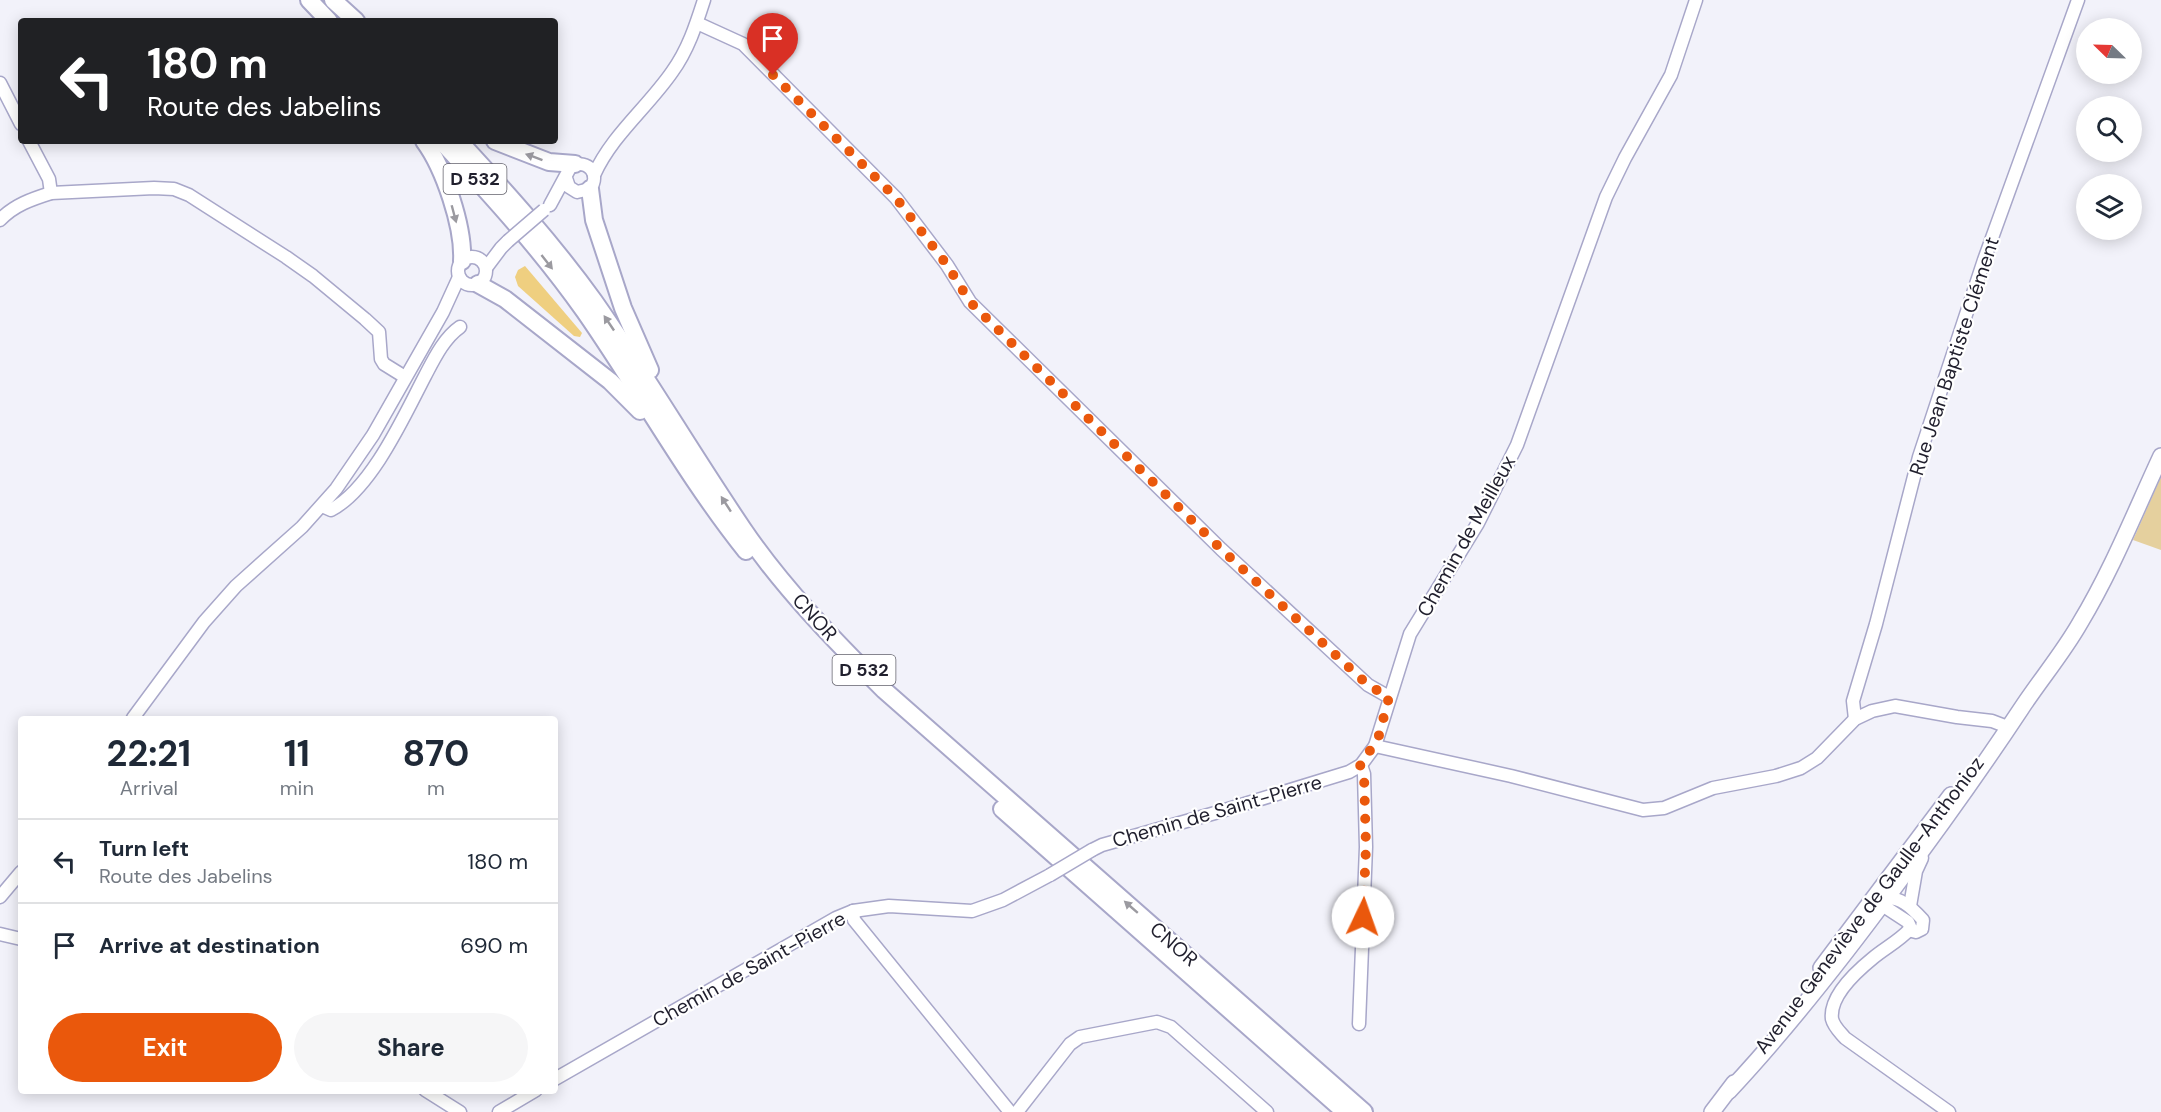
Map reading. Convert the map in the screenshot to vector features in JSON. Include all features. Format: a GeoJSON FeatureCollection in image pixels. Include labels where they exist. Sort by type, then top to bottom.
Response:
{"type":"FeatureCollection","features":[{"type":"Feature","properties":{"kind":"highway"},"geometry":{"type":"LineString","coordinates":[[309,0],[326,18]]}},
{"type":"Feature","properties":{"kind":"highway"},"geometry":{"type":"LineString","coordinates":[[327,0],[344,18]]}},
{"type":"Feature","properties":{"kind":"highway"},"geometry":{"type":"LineString","coordinates":[[333,0],[353,18]]}},
{"type":"Feature","properties":{"kind":"highway"},"geometry":{"type":"LineString","coordinates":[[426,144],[438,167],[453,207],[462,247],[461,269]]}},
{"type":"Feature","properties":{"kind":"highway","name":"CNOR"},"geometry":{"type":"LineString","coordinates":[[444,144],[510,216],[583,309],[717,515],[791,607],[877,698],[1345,1112]]}},
{"type":"Feature","properties":{"kind":"highway","name":"CNOR"},"geometry":{"type":"LineString","coordinates":[[462,144],[570,268],[623,343],[698,461],[766,560],[820,623],[884,690],[1364,1112]]}},
{"type":"Feature","properties":{"kind":"highway"},"geometry":{"type":"LineString","coordinates":[[503,144],[557,165],[574,169]]}},
{"type":"Feature","properties":{"kind":"highway"},"geometry":{"type":"LineString","coordinates":[[587,185],[594,220],[623,308],[645,360],[698,461]]}},
{"type":"Feature","properties":{"kind":"highway"},"geometry":{"type":"LineString","coordinates":[[475,285],[505,299],[626,396],[717,515]]}},
{"type":"Feature","properties":{"kind":"main road","name":"Avenue Geneviève de Gaulle-Anthonioz"},"geometry":{"type":"LineString","coordinates":[[1729,1091],[1811,998],[1943,824],[2080,624],[2161,456]]}},
{"type":"Feature","properties":{"kind":"main road","name":"Avenue Geneviève de Gaulle-Anthonioz"},"geometry":{"type":"LineString","coordinates":[[1712,1112],[1900,862],[2028,699]]}},
{"type":"Feature","properties":{"kind":"street"},"geometry":{"type":"LineString","coordinates":[[483,263],[547,207],[587,185],[610,146],[673,72],[685,51],[704,0]]}},
{"type":"Feature","properties":{"kind":"street","name":"Chemin de Meilleux"},"geometry":{"type":"LineString","coordinates":[[1360,765],[1375,746],[1410,634],[1478,523],[1517,445],[1606,197],[1671,75],[1696,0]]}},
{"type":"Feature","properties":{"kind":"street","name":"Rue Jean Baptiste Clément"},"geometry":{"type":"LineString","coordinates":[[1855,719],[1853,701],[1876,624],[1919,458],[1984,260],[2078,0]]}},
{"type":"Feature","properties":{"kind":"street"},"geometry":{"type":"LineString","coordinates":[[697,22],[742,44],[896,198],[947,265],[970,302],[1221,549],[1368,685],[1389,697]]}},
{"type":"Feature","properties":{"kind":"street"},"geometry":{"type":"LineString","coordinates":[[0,83],[18,118]]}},
{"type":"Feature","properties":{"kind":"street"},"geometry":{"type":"LineString","coordinates":[[31,144],[49,179],[51,193]]}},
{"type":"Feature","properties":{"kind":"street"},"geometry":{"type":"LineString","coordinates":[[547,207],[574,169],[610,146]]}},
{"type":"Feature","properties":{"kind":"street"},"geometry":{"type":"LineString","coordinates":[[574,169],[590,168],[587,185]]}},
{"type":"Feature","properties":{"kind":"street"},"geometry":{"type":"LineString","coordinates":[[574,169],[569,187],[587,185]]}},
{"type":"Feature","properties":{"kind":"street"},"geometry":{"type":"LineString","coordinates":[[0,220],[9,210],[33,198],[51,193],[174,189],[189,195],[313,276],[379,332],[381,359],[384,364],[405,377]]}},
{"type":"Feature","properties":{"kind":"street"},"geometry":{"type":"LineString","coordinates":[[134,716],[197,631],[236,586],[322,506],[354,464],[443,312],[461,269],[470,257],[483,263]]}},
{"type":"Feature","properties":{"kind":"street"},"geometry":{"type":"LineString","coordinates":[[443,312],[485,278],[483,263]]}},
{"type":"Feature","properties":{"kind":"street"},"geometry":{"type":"LineString","coordinates":[[461,269],[462,281],[475,285]]}},
{"type":"Feature","properties":{"kind":"street"},"geometry":{"type":"LineString","coordinates":[[322,506],[331,510],[340,506],[361,483],[396,430],[436,356],[455,330],[460,327]]}},
{"type":"Feature","properties":{"kind":"street"},"geometry":{"type":"LineString","coordinates":[[1375,746],[1511,776],[1643,810],[1664,808],[1713,788],[1776,776],[1801,768],[1817,758],[1855,719],[1872,711],[1895,706],[1992,721],[2005,726]]}},
{"type":"Feature","properties":{"kind":"street"},"geometry":{"type":"LineString","coordinates":[[1359,1024],[1366,847],[1364,774],[1360,765]]}},
{"type":"Feature","properties":{"kind":"street","name":"Chemin de Saint-Pierre"},"geometry":{"type":"LineString","coordinates":[[558,1077],[826,924],[853,911],[889,906],[972,911],[1004,900],[1102,845],[1350,772],[1360,765]]}},
{"type":"Feature","properties":{"kind":"street"},"geometry":{"type":"LineString","coordinates":[[1943,824],[1919,862],[1911,918],[1838,996],[1833,1007],[1832,1019],[1836,1029],[1845,1038],[1949,1112]]}},
{"type":"Feature","properties":{"kind":"street"},"geometry":{"type":"LineString","coordinates":[[1866,909],[1883,901],[1900,862]]}},
{"type":"Feature","properties":{"kind":"street"},"geometry":{"type":"LineString","coordinates":[[0,897],[18,876]]}},
{"type":"Feature","properties":{"kind":"street"},"geometry":{"type":"LineString","coordinates":[[1883,901],[1911,918]]}},
{"type":"Feature","properties":{"kind":"street"},"geometry":{"type":"LineString","coordinates":[[853,911],[854,921],[1010,1112]]}},
{"type":"Feature","properties":{"kind":"street"},"geometry":{"type":"LineString","coordinates":[[0,934],[18,938]]}},
{"type":"Feature","properties":{"kind":"street"},"geometry":{"type":"LineString","coordinates":[[1017,1112],[1066,1049],[1075,1041],[1085,1035],[1157,1022],[1171,1027],[1267,1112]]}},
{"type":"Feature","properties":{"kind":"street"},"geometry":{"type":"LineString","coordinates":[[431,1094],[460,1112]]}},
{"type":"Feature","properties":{"kind":"street"},"geometry":{"type":"LineString","coordinates":[[499,1112],[529,1094]]}},
{"type":"Feature","properties":{"kind":"shaded area"},"geometry":{"type":"Polygon","coordinates":[[[525,266],[582,333],[580,337],[574,336],[518,286],[515,277],[518,270],[525,266]]]}},
{"type":"Feature","properties":{"kind":"shaded area"},"geometry":{"type":"Polygon","coordinates":[[[2161,477],[2161,550],[2133,540],[2161,477]]]}},
{"type":"Feature","properties":{"kind":"route"},"geometry":{"type":"LineString","coordinates":[[773,75],[896,198],[947,265],[970,302],[1221,549],[1368,685],[1389,697],[1378,739],[1360,765],[1364,774],[1366,847],[1363,917]]}}]}
